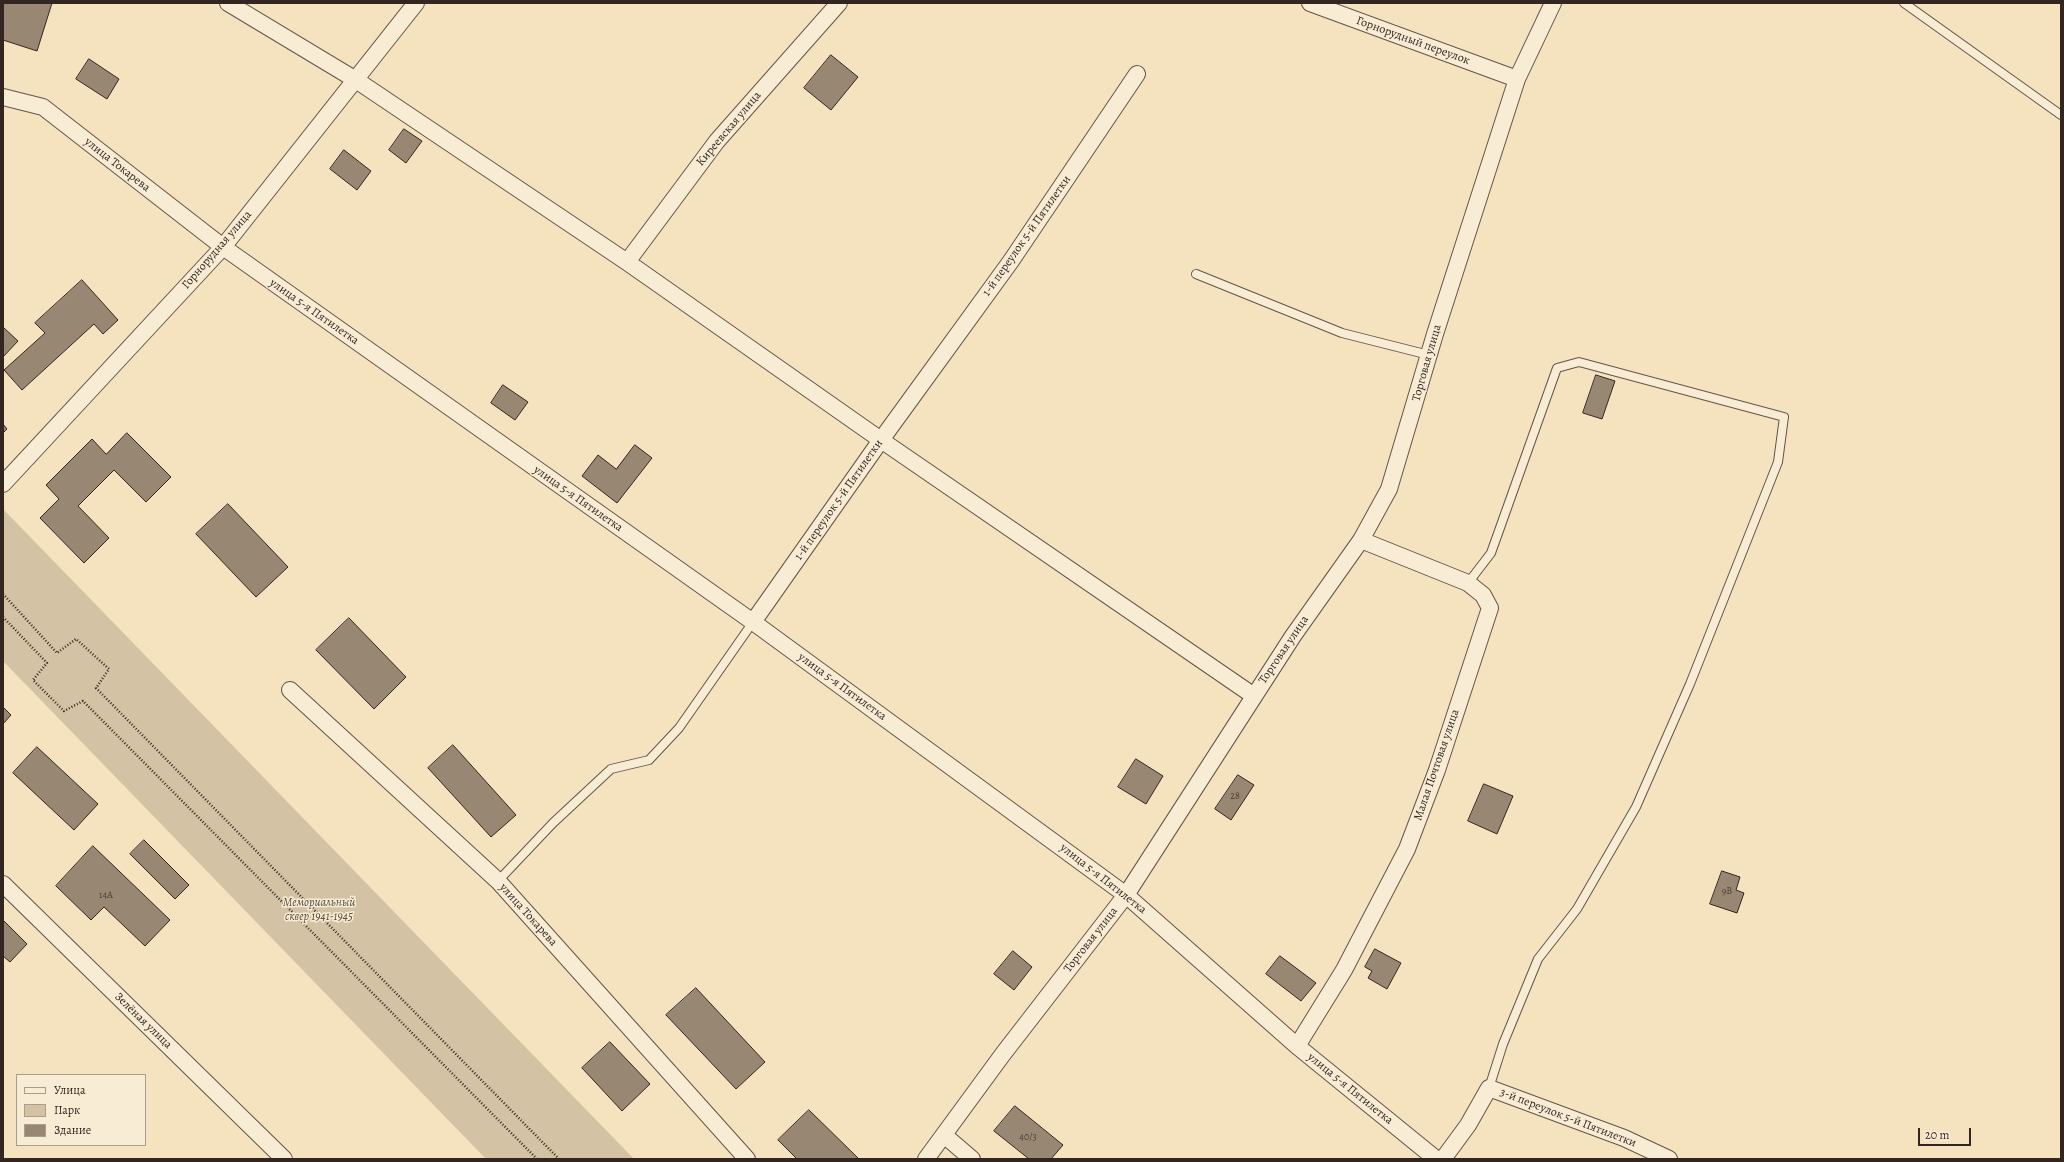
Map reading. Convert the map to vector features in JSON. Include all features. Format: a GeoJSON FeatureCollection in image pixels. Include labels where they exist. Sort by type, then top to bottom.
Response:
{"type":"FeatureCollection","features":[{"type":"Feature","properties":{"kind":"street"},"geometry":{"type":"LineString","coordinates":[[228,3],[356,80],[627,262],[880,440],[1254,696]]}},
{"type":"Feature","properties":{"kind":"street","name":"Горнорудная улица"},"geometry":{"type":"LineString","coordinates":[[3,484],[223,247],[416,3]]}},
{"type":"Feature","properties":{"kind":"street","name":"Киреевская улица"},"geometry":{"type":"LineString","coordinates":[[627,262],[717,141],[839,3]]}},
{"type":"Feature","properties":{"kind":"street","name":"Горнорудный переулок"},"geometry":{"type":"LineString","coordinates":[[1310,3],[1517,79]]}},
{"type":"Feature","properties":{"kind":"street","name":"Торговая улица"},"geometry":{"type":"LineString","coordinates":[[926,1159],[1003,1054],[1126,894],[1293,636],[1361,540],[1389,489],[1429,355],[1517,79],[1553,3]]}},
{"type":"Feature","properties":{"kind":"street","name":"1-й переулок 5-й Пятилетки"},"geometry":{"type":"LineString","coordinates":[[753,622],[880,440],[1011,261],[1137,74]]}},
{"type":"Feature","properties":{"kind":"street","name":"улица Токарева"},"geometry":{"type":"LineString","coordinates":[[3,98],[43,107],[223,247]]}},
{"type":"Feature","properties":{"kind":"street","name":"улица 5-я Пятилетка"},"geometry":{"type":"LineString","coordinates":[[223,247],[753,622],[1126,894],[1297,1046],[1436,1159]]}},
{"type":"Feature","properties":{"kind":"street","name":"Малая Почтовая улица"},"geometry":{"type":"LineString","coordinates":[[1297,1046],[1344,970],[1407,849],[1437,770],[1490,608],[1483,595],[1468,583],[1361,540]]}},
{"type":"Feature","properties":{"kind":"street","name":"улица Токарева"},"geometry":{"type":"LineString","coordinates":[[290,690],[498,881],[747,1159]]}},
{"type":"Feature","properties":{"kind":"street","name":"Зелёная улица"},"geometry":{"type":"LineString","coordinates":[[3,884],[284,1159]]}},
{"type":"Feature","properties":{"kind":"street"},"geometry":{"type":"LineString","coordinates":[[1443,1159],[1468,1125],[1489,1088]]}},
{"type":"Feature","properties":{"kind":"street","name":"3-й переулок 5-й Пятилетки"},"geometry":{"type":"LineString","coordinates":[[1489,1088],[1624,1138],[1669,1159]]}},
{"type":"Feature","properties":{"kind":"street"},"geometry":{"type":"LineString","coordinates":[[944,1135],[972,1159]]}},
{"type":"Feature","properties":{"kind":"lane"},"geometry":{"type":"LineString","coordinates":[[1904,3],[2061,115]]}},
{"type":"Feature","properties":{"kind":"lane"},"geometry":{"type":"LineString","coordinates":[[1196,274],[1342,333],[1429,355]]}},
{"type":"Feature","properties":{"kind":"lane"},"geometry":{"type":"LineString","coordinates":[[1468,583],[1491,552],[1557,368],[1579,362],[1784,417],[1778,462],[1690,684],[1643,792],[1636,807],[1577,909],[1538,959],[1503,1044],[1489,1088]]}},
{"type":"Feature","properties":{"kind":"lane","name":"1-й переулок 5-й Пятилетки"},"geometry":{"type":"LineString","coordinates":[[498,881],[553,823],[611,769],[649,760],[679,728],[753,622]]}},
{"type":"Feature","properties":{"kind":"path"},"geometry":{"type":"LineString","coordinates":[[3,594],[57,653],[76,639],[109,669],[96,688],[559,1159]]}},
{"type":"Feature","properties":{"kind":"path"},"geometry":{"type":"LineString","coordinates":[[3,617],[47,663],[33,680],[64,711],[83,701],[537,1159]]}},
{"type":"Feature","properties":{"kind":"green space","name":"Мемориальный сквер 1941-1945"},"geometry":{"type":"Polygon","coordinates":[[[3,509],[634,1159],[486,1159],[3,661],[3,509]]]}},
{"type":"Feature","properties":{"kind":"building"},"geometry":{"type":"Polygon","coordinates":[[[3,3],[52,3],[37,51],[3,40],[3,3]]]}},
{"type":"Feature","properties":{"kind":"building"},"geometry":{"type":"Polygon","coordinates":[[[831,55],[858,77],[831,110],[804,88],[831,55]]]}},
{"type":"Feature","properties":{"kind":"building"},"geometry":{"type":"Polygon","coordinates":[[[89,59],[119,79],[107,99],[76,79],[89,59]]]}},
{"type":"Feature","properties":{"kind":"building"},"geometry":{"type":"Polygon","coordinates":[[[404,129],[422,141],[406,163],[389,150],[404,129]]]}},
{"type":"Feature","properties":{"kind":"building"},"geometry":{"type":"Polygon","coordinates":[[[344,150],[371,171],[357,190],[330,169],[344,150]]]}},
{"type":"Feature","properties":{"kind":"building"},"geometry":{"type":"Polygon","coordinates":[[[82,280],[118,320],[103,334],[94,324],[22,390],[4,370],[45,333],[35,323],[82,280]]]}},
{"type":"Feature","properties":{"kind":"building"},"geometry":{"type":"Polygon","coordinates":[[[3,327],[18,341],[3,357],[3,327]]]}},
{"type":"Feature","properties":{"kind":"building"},"geometry":{"type":"Polygon","coordinates":[[[1596,375],[1615,381],[1602,419],[1583,413],[1596,375]]]}},
{"type":"Feature","properties":{"kind":"building"},"geometry":{"type":"Polygon","coordinates":[[[503,385],[528,402],[515,420],[491,403],[503,385]]]}},
{"type":"Feature","properties":{"kind":"building"},"geometry":{"type":"Polygon","coordinates":[[[3,424],[7,429],[3,433],[3,424]]]}},
{"type":"Feature","properties":{"kind":"building"},"geometry":{"type":"Polygon","coordinates":[[[127,433],[171,477],[146,502],[114,470],[78,506],[109,538],[84,563],[40,518],[59,499],[46,485],[92,439],[106,454],[127,433]]]}},
{"type":"Feature","properties":{"kind":"building"},"geometry":{"type":"Polygon","coordinates":[[[635,445],[652,458],[617,503],[582,476],[598,455],[616,469],[635,445]]]}},
{"type":"Feature","properties":{"kind":"building"},"geometry":{"type":"Polygon","coordinates":[[[228,504],[288,567],[256,597],[196,534],[228,504]]]}},
{"type":"Feature","properties":{"kind":"building"},"geometry":{"type":"Polygon","coordinates":[[[349,618],[406,677],[374,709],[316,650],[349,618]]]}},
{"type":"Feature","properties":{"kind":"building"},"geometry":{"type":"Polygon","coordinates":[[[3,707],[11,715],[3,724],[3,707]]]}},
{"type":"Feature","properties":{"kind":"building"},"geometry":{"type":"Polygon","coordinates":[[[453,745],[516,815],[491,837],[428,768],[453,745]]]}},
{"type":"Feature","properties":{"kind":"building"},"geometry":{"type":"Polygon","coordinates":[[[37,747],[98,804],[74,830],[13,773],[37,747]]]}},
{"type":"Feature","properties":{"kind":"building"},"geometry":{"type":"Polygon","coordinates":[[[1136,759],[1163,776],[1146,804],[1118,787],[1136,759]]]}},
{"type":"Feature","properties":{"kind":"building"},"geometry":{"type":"Polygon","coordinates":[[[1238,775],[1254,785],[1231,820],[1215,809],[1238,775]]]}},
{"type":"Feature","properties":{"kind":"building"},"geometry":{"type":"Polygon","coordinates":[[[1484,784],[1513,796],[1497,834],[1468,821],[1484,784]]]}},
{"type":"Feature","properties":{"kind":"building"},"geometry":{"type":"Polygon","coordinates":[[[144,840],[189,885],[175,899],[130,854],[144,840]]]}},
{"type":"Feature","properties":{"kind":"building"},"geometry":{"type":"Polygon","coordinates":[[[93,846],[170,920],[145,946],[104,907],[91,920],[56,886],[93,846]]]}},
{"type":"Feature","properties":{"kind":"building"},"geometry":{"type":"Polygon","coordinates":[[[1722,871],[1740,877],[1736,890],[1744,893],[1737,913],[1710,904],[1722,871]]]}},
{"type":"Feature","properties":{"kind":"building"},"geometry":{"type":"Polygon","coordinates":[[[3,920],[27,944],[10,962],[3,956],[3,920]]]}},
{"type":"Feature","properties":{"kind":"building"},"geometry":{"type":"Polygon","coordinates":[[[1375,949],[1401,963],[1387,989],[1368,978],[1372,971],[1365,967],[1375,949]]]}},
{"type":"Feature","properties":{"kind":"building"},"geometry":{"type":"Polygon","coordinates":[[[1013,951],[1032,967],[1014,990],[994,974],[1013,951]]]}},
{"type":"Feature","properties":{"kind":"building"},"geometry":{"type":"Polygon","coordinates":[[[1280,956],[1316,983],[1301,1001],[1266,974],[1280,956]]]}},
{"type":"Feature","properties":{"kind":"building"},"geometry":{"type":"Polygon","coordinates":[[[696,988],[765,1062],[736,1089],[666,1015],[696,988]]]}},
{"type":"Feature","properties":{"kind":"building"},"geometry":{"type":"Polygon","coordinates":[[[610,1042],[650,1084],[622,1111],[582,1068],[610,1042]]]}},
{"type":"Feature","properties":{"kind":"building"},"geometry":{"type":"Polygon","coordinates":[[[1015,1106],[1063,1145],[1051,1159],[1029,1159],[994,1131],[1015,1106]]]}},
{"type":"Feature","properties":{"kind":"building"},"geometry":{"type":"Polygon","coordinates":[[[809,1110],[859,1159],[797,1159],[778,1140],[809,1110]]]}}]}
